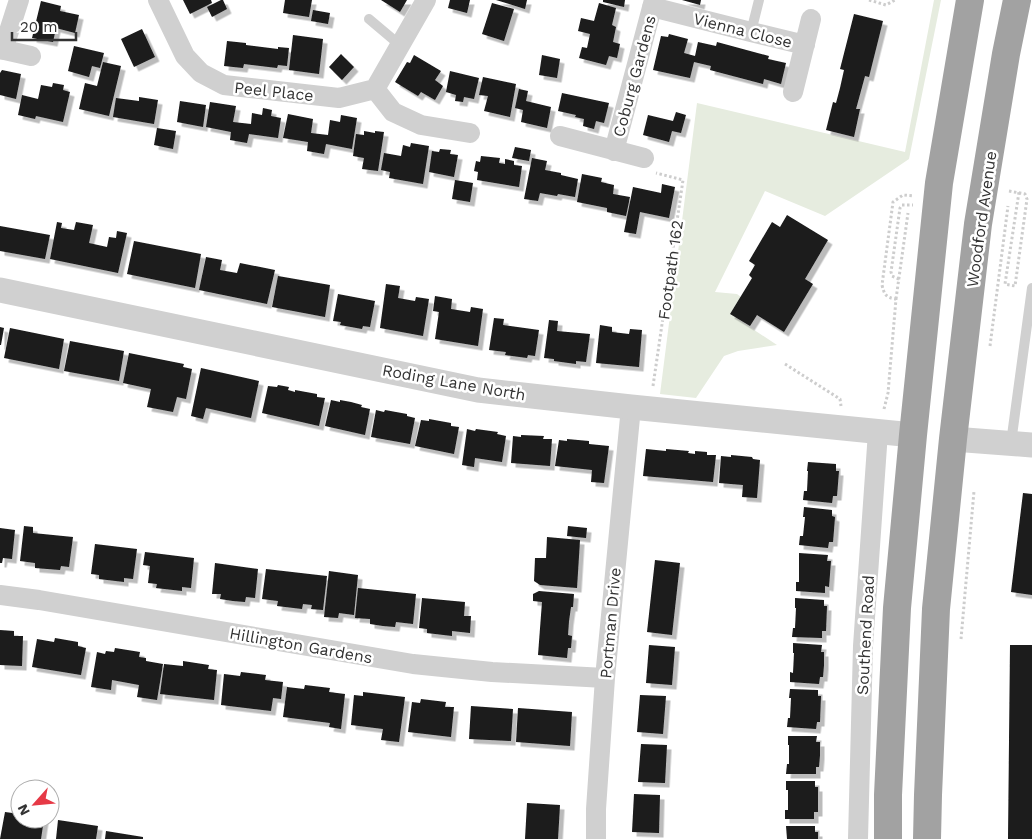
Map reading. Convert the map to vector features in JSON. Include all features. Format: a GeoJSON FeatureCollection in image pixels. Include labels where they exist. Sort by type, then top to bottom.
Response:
{"type":"FeatureCollection","features":[{"type":"Feature","properties":{"kind":"highway"},"geometry":{"type":"LineString","coordinates":[[914,435],[939,183],[970,0]]}},
{"type":"Feature","properties":{"kind":"highway","name":"Woodford Avenue"},"geometry":{"type":"LineString","coordinates":[[953,439],[978,224],[1006,54],[1018,0]]}},
{"type":"Feature","properties":{"kind":"highway","name":"Southend Road"},"geometry":{"type":"LineString","coordinates":[[888,839],[888,795],[897,608],[914,435]]}},
{"type":"Feature","properties":{"kind":"highway"},"geometry":{"type":"LineString","coordinates":[[927,839],[936,609],[953,439]]}},
{"type":"Feature","properties":{"kind":"street"},"geometry":{"type":"LineString","coordinates":[[19,0],[2,49],[30,56]]}},
{"type":"Feature","properties":{"kind":"street","name":"Peel Place"},"geometry":{"type":"LineString","coordinates":[[158,0],[185,56],[201,73],[224,85],[339,98],[375,89]]}},
{"type":"Feature","properties":{"kind":"street"},"geometry":{"type":"LineString","coordinates":[[426,0],[375,89],[393,112],[420,125],[470,133]]}},
{"type":"Feature","properties":{"kind":"street","name":"Vienna Close"},"geometry":{"type":"LineString","coordinates":[[653,4],[751,32],[805,45]]}},
{"type":"Feature","properties":{"kind":"street","name":"Coburg Gardens"},"geometry":{"type":"LineString","coordinates":[[614,151],[653,4]]}},
{"type":"Feature","properties":{"kind":"street","name":"Vienna Close"},"geometry":{"type":"LineString","coordinates":[[793,92],[811,19]]}},
{"type":"Feature","properties":{"kind":"street","name":"Coburg Gardens"},"geometry":{"type":"LineString","coordinates":[[560,136],[644,158]]}},
{"type":"Feature","properties":{"kind":"street","name":"Roding Lane North"},"geometry":{"type":"LineString","coordinates":[[0,290],[478,390],[914,435]]}},
{"type":"Feature","properties":{"kind":"street","name":"Portman Drive"},"geometry":{"type":"LineString","coordinates":[[596,839],[596,809],[605,678],[641,408]]}},
{"type":"Feature","properties":{"kind":"street","name":"Southend Road"},"geometry":{"type":"LineString","coordinates":[[858,839],[863,646],[878,432]]}},
{"type":"Feature","properties":{"kind":"street"},"geometry":{"type":"LineString","coordinates":[[953,439],[1022,445]]}},
{"type":"Feature","properties":{"kind":"street","name":"Hillington Gardens"},"geometry":{"type":"LineString","coordinates":[[0,595],[413,664],[492,672],[605,678]]}},
{"type":"Feature","properties":{"kind":"lane"},"geometry":{"type":"LineString","coordinates":[[751,32],[758,0]]}},
{"type":"Feature","properties":{"kind":"lane"},"geometry":{"type":"LineString","coordinates":[[369,19],[401,46]]}},
{"type":"Feature","properties":{"kind":"lane"},"geometry":{"type":"LineString","coordinates":[[1022,445],[1032,288]]}},
{"type":"Feature","properties":{"kind":"path"},"geometry":{"type":"LineString","coordinates":[[869,0],[886,5],[895,0]]}},
{"type":"Feature","properties":{"kind":"path","name":"Footpath 162"},"geometry":{"type":"LineString","coordinates":[[641,408],[683,180],[650,172],[648,163],[644,158]]}},
{"type":"Feature","properties":{"kind":"path","name":"Woodford Avenue"},"geometry":{"type":"LineString","coordinates":[[1010,182],[1010,191],[1019,192]]}},
{"type":"Feature","properties":{"kind":"path"},"geometry":{"type":"LineString","coordinates":[[1019,192],[1025,194],[1027,199],[1015,286],[1005,284],[1019,192]]}},
{"type":"Feature","properties":{"kind":"path"},"geometry":{"type":"LineString","coordinates":[[896,299],[889,298],[883,292],[882,285],[893,202],[903,195],[917,197]]}},
{"type":"Feature","properties":{"kind":"path","name":"Woodford Avenue"},"geometry":{"type":"LineString","coordinates":[[990,353],[1008,200]]}},
{"type":"Feature","properties":{"kind":"path"},"geometry":{"type":"LineString","coordinates":[[899,279],[892,276],[891,272],[902,204]]}},
{"type":"Feature","properties":{"kind":"path"},"geometry":{"type":"LineString","coordinates":[[878,432],[888,393],[896,299],[908,213]]}},
{"type":"Feature","properties":{"kind":"path"},"geometry":{"type":"LineString","coordinates":[[785,364],[840,399],[846,428]]}},
{"type":"Feature","properties":{"kind":"path"},"geometry":{"type":"LineString","coordinates":[[960,646],[975,483]]}},
{"type":"Feature","properties":{"kind":"shaded area"},"geometry":{"type":"Polygon","coordinates":[[[934,0],[941,0],[909,159],[825,216],[765,191],[715,292],[737,294],[741,297],[730,314],[777,345],[738,351],[724,356],[696,398],[660,394],[697,103],[905,152],[934,0]]]}},
{"type":"Feature","properties":{"kind":"building"},"geometry":{"type":"Polygon","coordinates":[[[183,0],[211,0],[212,3],[190,14],[183,0]]]}},
{"type":"Feature","properties":{"kind":"building"},"geometry":{"type":"Polygon","coordinates":[[[223,0],[227,9],[212,17],[207,7],[223,0]]]}},
{"type":"Feature","properties":{"kind":"building"},"geometry":{"type":"Polygon","coordinates":[[[285,0],[312,0],[309,17],[283,13],[285,0]]]}},
{"type":"Feature","properties":{"kind":"building"},"geometry":{"type":"Polygon","coordinates":[[[381,0],[407,0],[400,12],[381,0]]]}},
{"type":"Feature","properties":{"kind":"building"},"geometry":{"type":"Polygon","coordinates":[[[450,0],[470,0],[467,13],[448,8],[450,0]]]}},
{"type":"Feature","properties":{"kind":"building"},"geometry":{"type":"Polygon","coordinates":[[[496,0],[527,0],[525,9],[496,0]]]}},
{"type":"Feature","properties":{"kind":"building"},"geometry":{"type":"Polygon","coordinates":[[[603,0],[625,0],[624,7],[603,2],[603,0]]]}},
{"type":"Feature","properties":{"kind":"building"},"geometry":{"type":"Polygon","coordinates":[[[682,0],[701,0],[700,5],[682,0]]]}},
{"type":"Feature","properties":{"kind":"building"},"geometry":{"type":"Polygon","coordinates":[[[41,1],[61,6],[60,11],[79,15],[75,33],[56,28],[53,42],[32,38],[41,1]]]}},
{"type":"Feature","properties":{"kind":"building"},"geometry":{"type":"Polygon","coordinates":[[[492,3],[514,9],[504,41],[482,34],[492,3]]]}},
{"type":"Feature","properties":{"kind":"building"},"geometry":{"type":"Polygon","coordinates":[[[599,3],[616,8],[612,25],[616,27],[613,42],[620,44],[617,58],[609,56],[606,65],[579,58],[582,47],[587,48],[590,34],[578,31],[581,18],[594,21],[599,3]]]}},
{"type":"Feature","properties":{"kind":"building"},"geometry":{"type":"Polygon","coordinates":[[[313,10],[330,13],[328,24],[311,21],[313,10]]]}},
{"type":"Feature","properties":{"kind":"building"},"geometry":{"type":"Polygon","coordinates":[[[854,14],[883,21],[869,77],[865,76],[856,109],[860,109],[854,137],[826,130],[833,102],[836,103],[840,88],[844,70],[840,69],[854,14]]]}},
{"type":"Feature","properties":{"kind":"building"},"geometry":{"type":"Polygon","coordinates":[[[142,29],[155,57],[134,67],[121,39],[142,29]]]}},
{"type":"Feature","properties":{"kind":"building"},"geometry":{"type":"Polygon","coordinates":[[[669,34],[688,39],[684,53],[695,56],[698,42],[716,46],[717,42],[769,56],[768,59],[786,63],[781,84],[764,79],[763,84],[710,70],[711,66],[694,62],[690,78],[653,70],[661,36],[668,37],[669,34]]]}},
{"type":"Feature","properties":{"kind":"building"},"geometry":{"type":"Polygon","coordinates":[[[293,35],[323,39],[319,74],[289,70],[293,35]]]}},
{"type":"Feature","properties":{"kind":"building"},"geometry":{"type":"Polygon","coordinates":[[[227,41],[278,49],[278,47],[289,48],[287,66],[278,65],[277,68],[244,64],[243,68],[224,66],[227,41]]]}},
{"type":"Feature","properties":{"kind":"building"},"geometry":{"type":"Polygon","coordinates":[[[74,46],[104,53],[100,68],[92,66],[89,77],[68,71],[74,46]]]}},
{"type":"Feature","properties":{"kind":"building"},"geometry":{"type":"Polygon","coordinates":[[[341,54],[354,67],[342,80],[329,67],[341,54]]]}},
{"type":"Feature","properties":{"kind":"building"},"geometry":{"type":"Polygon","coordinates":[[[414,55],[441,71],[435,80],[443,86],[435,100],[421,92],[418,96],[395,82],[407,62],[410,63],[414,55]]]}},
{"type":"Feature","properties":{"kind":"building"},"geometry":{"type":"Polygon","coordinates":[[[542,55],[560,59],[557,78],[539,75],[542,55]]]}},
{"type":"Feature","properties":{"kind":"building"},"geometry":{"type":"Polygon","coordinates":[[[103,62],[121,66],[109,116],[79,109],[85,83],[97,86],[103,62]]]}},
{"type":"Feature","properties":{"kind":"building"},"geometry":{"type":"Polygon","coordinates":[[[2,70],[21,74],[16,99],[0,95],[0,73],[2,70]]]}},
{"type":"Feature","properties":{"kind":"building"},"geometry":{"type":"Polygon","coordinates":[[[450,71],[479,78],[474,99],[464,97],[463,102],[455,101],[456,95],[446,92],[450,71]]]}},
{"type":"Feature","properties":{"kind":"building"},"geometry":{"type":"Polygon","coordinates":[[[483,77],[516,84],[510,117],[484,111],[488,96],[479,95],[483,77]]]}},
{"type":"Feature","properties":{"kind":"building"},"geometry":{"type":"Polygon","coordinates":[[[53,83],[64,85],[63,90],[70,92],[63,122],[36,116],[35,119],[18,115],[22,95],[38,99],[41,85],[52,87],[53,83]]]}},
{"type":"Feature","properties":{"kind":"building"},"geometry":{"type":"Polygon","coordinates":[[[519,89],[528,91],[526,101],[551,107],[547,128],[521,122],[523,110],[515,108],[519,89]]]}},
{"type":"Feature","properties":{"kind":"building"},"geometry":{"type":"Polygon","coordinates":[[[562,93],[609,103],[604,123],[596,121],[594,129],[583,126],[584,119],[575,117],[576,115],[558,111],[562,93]]]}},
{"type":"Feature","properties":{"kind":"building"},"geometry":{"type":"Polygon","coordinates":[[[139,97],[158,100],[154,124],[113,117],[116,98],[139,101],[139,97]]]}},
{"type":"Feature","properties":{"kind":"building"},"geometry":{"type":"Polygon","coordinates":[[[180,101],[206,105],[203,127],[177,122],[180,101]]]}},
{"type":"Feature","properties":{"kind":"building"},"geometry":{"type":"Polygon","coordinates":[[[210,102],[236,106],[233,122],[251,124],[252,113],[262,115],[263,108],[272,110],[271,116],[281,118],[278,138],[249,134],[247,143],[230,140],[231,132],[206,127],[210,102]]]}},
{"type":"Feature","properties":{"kind":"building"},"geometry":{"type":"Polygon","coordinates":[[[676,112],[686,115],[681,133],[672,131],[669,142],[643,135],[648,115],[673,121],[676,112]]]}},
{"type":"Feature","properties":{"kind":"building"},"geometry":{"type":"Polygon","coordinates":[[[288,114],[313,119],[311,133],[328,135],[330,120],[340,122],[341,115],[357,118],[352,149],[326,144],[324,154],[307,151],[308,142],[283,138],[288,114]]]}},
{"type":"Feature","properties":{"kind":"building"},"geometry":{"type":"Polygon","coordinates":[[[157,128],[176,131],[173,149],[154,145],[157,128]]]}},
{"type":"Feature","properties":{"kind":"building"},"geometry":{"type":"Polygon","coordinates":[[[364,131],[384,132],[378,171],[362,169],[364,158],[353,156],[356,134],[364,135],[364,131]]]}},
{"type":"Feature","properties":{"kind":"building"},"geometry":{"type":"Polygon","coordinates":[[[411,143],[429,146],[423,184],[389,178],[390,172],[381,170],[384,153],[401,156],[403,145],[410,147],[411,143]]]}},
{"type":"Feature","properties":{"kind":"building"},"geometry":{"type":"Polygon","coordinates":[[[515,147],[531,150],[529,161],[512,158],[515,147]]]}},
{"type":"Feature","properties":{"kind":"building"},"geometry":{"type":"Polygon","coordinates":[[[440,149],[451,150],[450,154],[458,155],[454,177],[429,172],[432,151],[439,152],[440,149]]]}},
{"type":"Feature","properties":{"kind":"building"},"geometry":{"type":"Polygon","coordinates":[[[481,156],[500,158],[499,163],[505,164],[505,159],[514,161],[514,165],[522,166],[519,187],[477,180],[478,172],[474,171],[476,161],[480,162],[481,156]]]}},
{"type":"Feature","properties":{"kind":"building"},"geometry":{"type":"Polygon","coordinates":[[[532,158],[547,161],[545,170],[578,179],[575,197],[540,193],[538,201],[524,199],[532,158]]]}},
{"type":"Feature","properties":{"kind":"building"},"geometry":{"type":"Polygon","coordinates":[[[582,174],[602,178],[601,182],[614,185],[613,194],[630,197],[626,216],[607,212],[607,208],[577,202],[582,174]]]}},
{"type":"Feature","properties":{"kind":"building"},"geometry":{"type":"Polygon","coordinates":[[[455,180],[473,183],[470,202],[452,199],[455,180]]]}},
{"type":"Feature","properties":{"kind":"building"},"geometry":{"type":"Polygon","coordinates":[[[662,184],[675,187],[669,218],[640,212],[636,234],[624,232],[633,187],[661,193],[662,184]]]}},
{"type":"Feature","properties":{"kind":"building"},"geometry":{"type":"Polygon","coordinates":[[[787,215],[828,240],[805,279],[813,284],[784,332],[757,315],[750,326],[730,314],[752,278],[749,275],[755,265],[749,261],[772,222],[780,227],[787,215]]]}},
{"type":"Feature","properties":{"kind":"building"},"geometry":{"type":"Polygon","coordinates":[[[57,222],[62,223],[61,228],[74,230],[76,222],[93,225],[89,243],[107,247],[109,237],[116,238],[117,231],[127,233],[118,273],[50,259],[57,222]]]}},
{"type":"Feature","properties":{"kind":"building"},"geometry":{"type":"Polygon","coordinates":[[[0,226],[50,235],[45,259],[0,251],[0,226]]]}},
{"type":"Feature","properties":{"kind":"building"},"geometry":{"type":"Polygon","coordinates":[[[134,241],[201,254],[195,288],[127,274],[134,241]]]}},
{"type":"Feature","properties":{"kind":"building"},"geometry":{"type":"Polygon","coordinates":[[[206,257],[222,260],[220,270],[237,273],[240,263],[275,270],[267,304],[199,290],[206,257]]]}},
{"type":"Feature","properties":{"kind":"building"},"geometry":{"type":"Polygon","coordinates":[[[278,276],[330,285],[325,317],[272,307],[278,276]]]}},
{"type":"Feature","properties":{"kind":"building"},"geometry":{"type":"Polygon","coordinates":[[[386,284],[400,286],[398,298],[415,301],[416,297],[429,299],[423,336],[380,328],[386,284]]]}},
{"type":"Feature","properties":{"kind":"building"},"geometry":{"type":"Polygon","coordinates":[[[338,294],[375,301],[370,327],[363,326],[362,329],[340,325],[341,322],[333,321],[338,294]]]}},
{"type":"Feature","properties":{"kind":"building"},"geometry":{"type":"Polygon","coordinates":[[[435,296],[452,299],[451,309],[470,312],[471,307],[483,309],[478,346],[435,339],[439,312],[433,311],[435,296]]]}},
{"type":"Feature","properties":{"kind":"building"},"geometry":{"type":"Polygon","coordinates":[[[494,318],[504,319],[503,325],[539,330],[535,356],[528,355],[527,358],[505,355],[506,352],[489,350],[494,318]]]}},
{"type":"Feature","properties":{"kind":"building"},"geometry":{"type":"Polygon","coordinates":[[[549,320],[558,321],[557,331],[590,334],[586,362],[576,361],[576,364],[544,358],[549,320]]]}},
{"type":"Feature","properties":{"kind":"building"},"geometry":{"type":"Polygon","coordinates":[[[600,325],[612,327],[612,332],[629,334],[630,329],[642,330],[639,367],[596,363],[600,325]]]}},
{"type":"Feature","properties":{"kind":"building"},"geometry":{"type":"Polygon","coordinates":[[[0,327],[4,328],[1,345],[0,345],[0,327]]]}},
{"type":"Feature","properties":{"kind":"building"},"geometry":{"type":"Polygon","coordinates":[[[10,328],[64,339],[59,369],[4,358],[10,328]]]}},
{"type":"Feature","properties":{"kind":"building"},"geometry":{"type":"Polygon","coordinates":[[[70,341],[124,351],[119,381],[64,371],[70,341]]]}},
{"type":"Feature","properties":{"kind":"building"},"geometry":{"type":"Polygon","coordinates":[[[129,353],[184,364],[183,367],[192,369],[186,399],[177,397],[173,412],[147,407],[151,389],[123,383],[129,353]]]}},
{"type":"Feature","properties":{"kind":"building"},"geometry":{"type":"Polygon","coordinates":[[[201,368],[259,381],[251,418],[206,408],[203,419],[191,416],[201,368]]]}},
{"type":"Feature","properties":{"kind":"building"},"geometry":{"type":"Polygon","coordinates":[[[278,385],[289,387],[288,390],[295,392],[295,390],[317,394],[317,397],[325,398],[319,426],[262,413],[268,386],[277,387],[278,385]]]}},
{"type":"Feature","properties":{"kind":"building"},"geometry":{"type":"Polygon","coordinates":[[[331,400],[351,402],[370,409],[365,435],[325,426],[331,400]]]}},
{"type":"Feature","properties":{"kind":"building"},"geometry":{"type":"Polygon","coordinates":[[[376,410],[407,414],[407,416],[415,418],[410,444],[371,437],[376,410]]]}},
{"type":"Feature","properties":{"kind":"building"},"geometry":{"type":"Polygon","coordinates":[[[429,419],[451,423],[451,426],[459,427],[454,454],[415,446],[421,420],[429,421],[429,419]]]}},
{"type":"Feature","properties":{"kind":"building"},"geometry":{"type":"Polygon","coordinates":[[[467,429],[498,432],[497,434],[506,436],[502,462],[475,458],[474,467],[462,465],[467,429]]]}},
{"type":"Feature","properties":{"kind":"building"},"geometry":{"type":"Polygon","coordinates":[[[521,435],[544,436],[543,439],[552,439],[550,466],[511,463],[513,436],[521,437],[521,435]]]}},
{"type":"Feature","properties":{"kind":"building"},"geometry":{"type":"Polygon","coordinates":[[[567,439],[589,441],[589,444],[609,446],[604,483],[591,482],[592,470],[555,466],[559,440],[567,441],[567,439]]]}},
{"type":"Feature","properties":{"kind":"building"},"geometry":{"type":"Polygon","coordinates":[[[646,449],[689,451],[688,453],[695,454],[695,451],[707,452],[707,455],[716,455],[713,482],[643,476],[646,449]]]}},
{"type":"Feature","properties":{"kind":"building"},"geometry":{"type":"Polygon","coordinates":[[[731,455],[752,457],[753,459],[760,460],[757,498],[742,497],[743,485],[719,483],[721,456],[731,457],[731,455]]]}},
{"type":"Feature","properties":{"kind":"building"},"geometry":{"type":"Polygon","coordinates":[[[808,462],[836,464],[836,471],[839,471],[837,496],[833,496],[832,503],[803,500],[804,491],[807,491],[808,462]]]}},
{"type":"Feature","properties":{"kind":"building"},"geometry":{"type":"Polygon","coordinates":[[[1023,493],[1032,494],[1032,595],[1011,592],[1023,493]]]}},
{"type":"Feature","properties":{"kind":"building"},"geometry":{"type":"Polygon","coordinates":[[[804,507],[832,510],[832,516],[835,517],[833,542],[829,542],[828,548],[799,545],[800,536],[803,536],[804,507]]]}},
{"type":"Feature","properties":{"kind":"building"},"geometry":{"type":"Polygon","coordinates":[[[24,526],[33,527],[33,533],[73,537],[69,567],[61,566],[60,570],[35,568],[35,563],[20,561],[24,526]]]}},
{"type":"Feature","properties":{"kind":"building"},"geometry":{"type":"Polygon","coordinates":[[[568,526],[587,528],[586,538],[567,536],[568,526]]]}},
{"type":"Feature","properties":{"kind":"building"},"geometry":{"type":"Polygon","coordinates":[[[0,528],[15,530],[12,559],[3,558],[2,563],[0,563],[0,528]]]}},
{"type":"Feature","properties":{"kind":"building"},"geometry":{"type":"Polygon","coordinates":[[[547,537],[580,540],[577,588],[540,585],[534,581],[535,558],[546,558],[547,537]]]}},
{"type":"Feature","properties":{"kind":"building"},"geometry":{"type":"Polygon","coordinates":[[[95,544],[137,549],[133,579],[124,578],[124,582],[99,579],[99,575],[91,574],[95,544]]]}},
{"type":"Feature","properties":{"kind":"building"},"geometry":{"type":"Polygon","coordinates":[[[145,552],[194,558],[191,588],[182,587],[182,591],[156,588],[157,584],[148,583],[150,566],[143,565],[145,552]]]}},
{"type":"Feature","properties":{"kind":"building"},"geometry":{"type":"Polygon","coordinates":[[[799,553],[828,555],[827,561],[831,561],[829,587],[825,586],[825,593],[796,591],[796,582],[799,582],[799,553]]]}},
{"type":"Feature","properties":{"kind":"building"},"geometry":{"type":"Polygon","coordinates":[[[655,560],[680,563],[672,635],[647,632],[655,560]]]}},
{"type":"Feature","properties":{"kind":"building"},"geometry":{"type":"Polygon","coordinates":[[[215,563],[258,569],[255,598],[246,597],[245,602],[233,601],[220,599],[221,594],[212,594],[215,563]]]}},
{"type":"Feature","properties":{"kind":"building"},"geometry":{"type":"Polygon","coordinates":[[[266,569],[327,576],[323,610],[311,609],[312,605],[303,604],[302,609],[277,606],[278,601],[262,599],[266,569]]]}},
{"type":"Feature","properties":{"kind":"building"},"geometry":{"type":"Polygon","coordinates":[[[329,571],[358,575],[354,615],[339,613],[338,618],[324,617],[329,571]]]}},
{"type":"Feature","properties":{"kind":"building"},"geometry":{"type":"Polygon","coordinates":[[[358,588],[416,594],[413,624],[396,622],[395,627],[383,626],[370,624],[370,619],[355,618],[358,588]]]}},
{"type":"Feature","properties":{"kind":"building"},"geometry":{"type":"Polygon","coordinates":[[[539,591],[574,594],[568,635],[572,636],[571,648],[568,648],[567,658],[538,655],[542,602],[533,601],[533,594],[539,591]]]}},
{"type":"Feature","properties":{"kind":"building"},"geometry":{"type":"Polygon","coordinates":[[[422,598],[465,602],[464,616],[471,616],[470,633],[452,631],[452,636],[427,633],[427,629],[419,628],[422,598]]]}},
{"type":"Feature","properties":{"kind":"building"},"geometry":{"type":"Polygon","coordinates":[[[795,598],[824,600],[824,606],[827,606],[826,631],[822,631],[822,638],[792,637],[793,628],[795,628],[795,598]]]}},
{"type":"Feature","properties":{"kind":"building"},"geometry":{"type":"Polygon","coordinates":[[[0,630],[14,631],[14,636],[23,636],[22,666],[0,665],[0,630]]]}},
{"type":"Feature","properties":{"kind":"building"},"geometry":{"type":"Polygon","coordinates":[[[55,638],[78,642],[78,646],[86,648],[81,675],[32,667],[37,639],[54,642],[55,638]]]}},
{"type":"Feature","properties":{"kind":"building"},"geometry":{"type":"Polygon","coordinates":[[[793,643],[822,645],[821,652],[824,652],[824,665],[823,677],[820,677],[819,684],[790,682],[790,672],[793,673],[793,643]]]}},
{"type":"Feature","properties":{"kind":"building"},"geometry":{"type":"Polygon","coordinates":[[[649,645],[675,647],[672,685],[646,683],[649,645]]]}},
{"type":"Feature","properties":{"kind":"building"},"geometry":{"type":"Polygon","coordinates":[[[1010,645],[1032,645],[1032,839],[1008,839],[1010,645]]]}},
{"type":"Feature","properties":{"kind":"building"},"geometry":{"type":"Polygon","coordinates":[[[115,648],[140,652],[139,657],[146,658],[146,661],[163,664],[157,700],[137,697],[139,685],[112,680],[111,690],[91,687],[97,652],[105,654],[106,651],[114,652],[115,648]]]}},
{"type":"Feature","properties":{"kind":"building"},"geometry":{"type":"Polygon","coordinates":[[[183,661],[209,665],[208,669],[217,670],[214,700],[160,694],[164,664],[183,666],[183,661]]]}},
{"type":"Feature","properties":{"kind":"building"},"geometry":{"type":"Polygon","coordinates":[[[241,672],[266,675],[265,680],[283,682],[281,699],[273,698],[271,711],[221,705],[224,674],[240,676],[241,672]]]}},
{"type":"Feature","properties":{"kind":"building"},"geometry":{"type":"Polygon","coordinates":[[[305,685],[330,688],[329,692],[345,694],[341,729],[329,727],[330,723],[283,717],[287,687],[304,689],[305,685]]]}},
{"type":"Feature","properties":{"kind":"building"},"geometry":{"type":"Polygon","coordinates":[[[790,689],[818,690],[818,696],[821,696],[820,722],[817,722],[816,729],[787,727],[788,718],[790,718],[790,689]]]}},
{"type":"Feature","properties":{"kind":"building"},"geometry":{"type":"Polygon","coordinates":[[[363,692],[405,697],[399,742],[381,740],[383,729],[351,725],[354,695],[363,696],[363,692]]]}},
{"type":"Feature","properties":{"kind":"building"},"geometry":{"type":"Polygon","coordinates":[[[640,695],[666,696],[663,734],[637,732],[640,695]]]}},
{"type":"Feature","properties":{"kind":"building"},"geometry":{"type":"Polygon","coordinates":[[[421,699],[446,702],[445,707],[454,707],[451,737],[408,732],[412,702],[420,703],[421,699]]]}},
{"type":"Feature","properties":{"kind":"building"},"geometry":{"type":"Polygon","coordinates":[[[471,706],[513,709],[511,741],[469,739],[471,706]]]}},
{"type":"Feature","properties":{"kind":"building"},"geometry":{"type":"Polygon","coordinates":[[[518,708],[572,712],[570,746],[516,742],[518,708]]]}},
{"type":"Feature","properties":{"kind":"building"},"geometry":{"type":"Polygon","coordinates":[[[788,736],[817,736],[816,742],[820,742],[820,755],[816,774],[786,774],[787,764],[789,764],[788,736]]]}},
{"type":"Feature","properties":{"kind":"building"},"geometry":{"type":"Polygon","coordinates":[[[641,744],[667,745],[665,783],[638,782],[641,744]]]}},
{"type":"Feature","properties":{"kind":"building"},"geometry":{"type":"Polygon","coordinates":[[[786,781],[815,781],[815,787],[818,787],[818,812],[814,812],[814,819],[785,819],[785,810],[788,810],[786,781]]]}},
{"type":"Feature","properties":{"kind":"building"},"geometry":{"type":"Polygon","coordinates":[[[634,794],[660,795],[659,833],[632,832],[634,794]]]}},
{"type":"Feature","properties":{"kind":"building"},"geometry":{"type":"Polygon","coordinates":[[[527,803],[560,805],[558,839],[525,839],[527,803]]]}},
{"type":"Feature","properties":{"kind":"building"},"geometry":{"type":"Polygon","coordinates":[[[5,812],[10,813],[10,829],[42,829],[41,839],[0,839],[5,812]]]}},
{"type":"Feature","properties":{"kind":"building"},"geometry":{"type":"Polygon","coordinates":[[[60,820],[98,826],[96,839],[56,839],[57,829],[60,829],[60,820]]]}},
{"type":"Feature","properties":{"kind":"building"},"geometry":{"type":"Polygon","coordinates":[[[786,826],[815,826],[815,832],[818,832],[818,839],[787,839],[786,826]]]}},
{"type":"Feature","properties":{"kind":"building"},"geometry":{"type":"Polygon","coordinates":[[[106,831],[143,837],[143,839],[105,839],[106,831]]]}}]}
